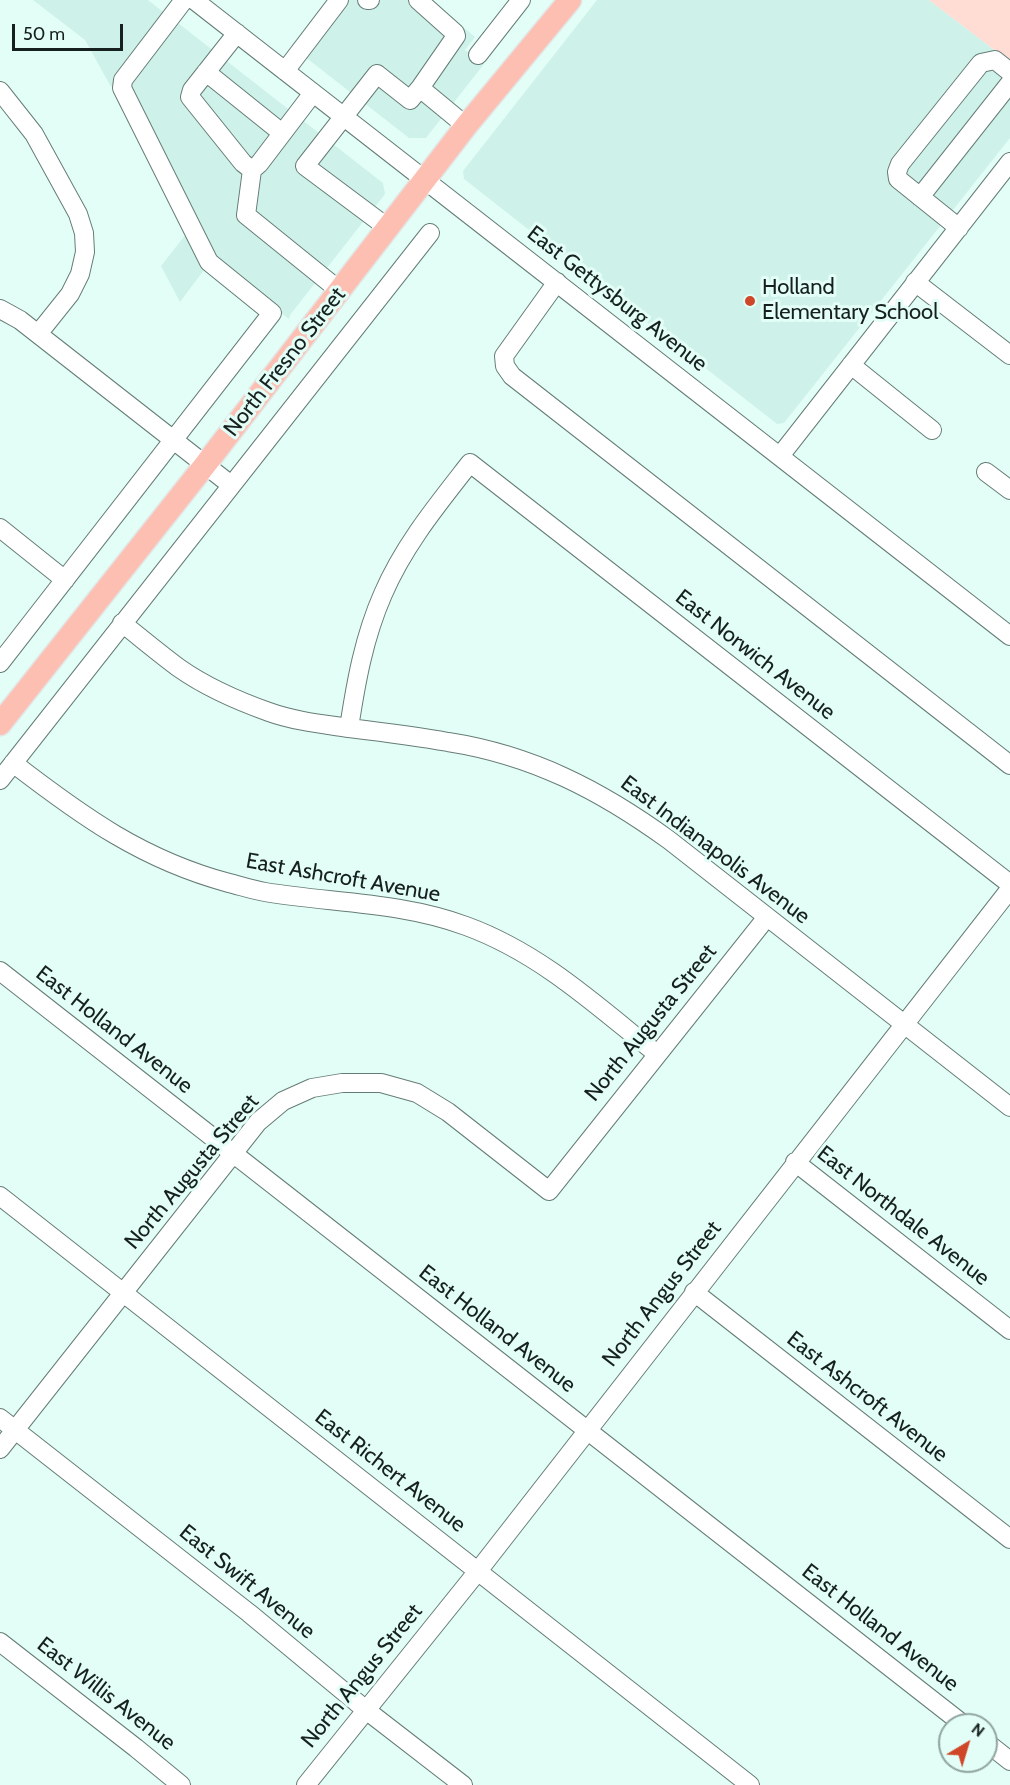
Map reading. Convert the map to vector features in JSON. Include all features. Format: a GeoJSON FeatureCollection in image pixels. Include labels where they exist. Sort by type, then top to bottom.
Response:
{"type":"FeatureCollection","features":[{"type":"Feature","properties":{"kind":"main road","name":"North Fresno Street"},"geometry":{"type":"LineString","coordinates":[[0,724],[205,465],[466,126],[570,0]]}},
{"type":"Feature","properties":{"kind":"street"},"geometry":{"type":"LineString","coordinates":[[0,663],[272,313],[209,262],[122,88],[123,80],[184,0]]}},
{"type":"Feature","properties":{"kind":"street","name":"East Gettysburg Avenue"},"geometry":{"type":"LineString","coordinates":[[194,0],[1010,636]]}},
{"type":"Feature","properties":{"kind":"street"},"geometry":{"type":"LineString","coordinates":[[285,71],[339,0]]}},
{"type":"Feature","properties":{"kind":"street"},"geometry":{"type":"LineString","coordinates":[[388,228],[306,166],[377,74],[410,100],[456,36],[418,0]]}},
{"type":"Feature","properties":{"kind":"street"},"geometry":{"type":"LineString","coordinates":[[478,55],[521,0]]}},
{"type":"Feature","properties":{"kind":"street"},"geometry":{"type":"LineString","coordinates":[[237,33],[192,90],[190,98],[243,163],[252,170]]}},
{"type":"Feature","properties":{"kind":"street"},"geometry":{"type":"LineString","coordinates":[[959,228],[898,179],[897,172],[900,164],[981,63],[995,60],[1010,72]]}},
{"type":"Feature","properties":{"kind":"street"},"geometry":{"type":"LineString","coordinates":[[206,72],[282,134]]}},
{"type":"Feature","properties":{"kind":"street"},"geometry":{"type":"LineString","coordinates":[[920,197],[1010,83]]}},
{"type":"Feature","properties":{"kind":"street"},"geometry":{"type":"LineString","coordinates":[[420,88],[466,126]]}},
{"type":"Feature","properties":{"kind":"street"},"geometry":{"type":"LineString","coordinates":[[0,91],[34,134],[78,213],[84,233],[85,252],[80,274],[70,294],[38,334]]}},
{"type":"Feature","properties":{"kind":"street"},"geometry":{"type":"LineString","coordinates":[[313,93],[252,170],[246,215],[340,291]]}},
{"type":"Feature","properties":{"kind":"street"},"geometry":{"type":"LineString","coordinates":[[780,456],[1010,162]]}},
{"type":"Feature","properties":{"kind":"street","name":"North Fresno Street"},"geometry":{"type":"LineString","coordinates":[[0,780],[430,233]]}},
{"type":"Feature","properties":{"kind":"street"},"geometry":{"type":"LineString","coordinates":[[557,282],[504,356],[505,366],[512,376],[1010,765]]}},
{"type":"Feature","properties":{"kind":"street"},"geometry":{"type":"LineString","coordinates":[[915,282],[1010,355]]}},
{"type":"Feature","properties":{"kind":"street"},"geometry":{"type":"LineString","coordinates":[[0,309],[38,334],[231,485]]}},
{"type":"Feature","properties":{"kind":"street"},"geometry":{"type":"LineString","coordinates":[[851,365],[932,430]]}},
{"type":"Feature","properties":{"kind":"street","name":"East Norwich Avenue"},"geometry":{"type":"LineString","coordinates":[[349,728],[358,669],[369,629],[383,592],[414,538],[470,463],[1010,884]]}},
{"type":"Feature","properties":{"kind":"street"},"geometry":{"type":"LineString","coordinates":[[986,472],[1010,490]]}},
{"type":"Feature","properties":{"kind":"street"},"geometry":{"type":"LineString","coordinates":[[0,528],[65,580]]}},
{"type":"Feature","properties":{"kind":"street","name":"East Indianapolis Avenue"},"geometry":{"type":"LineString","coordinates":[[122,624],[180,669],[226,695],[271,713],[312,723],[498,751],[555,772],[591,789],[631,813],[767,916],[1010,1107]]}},
{"type":"Feature","properties":{"kind":"street","name":"East Ashcroft Avenue"},"geometry":{"type":"LineString","coordinates":[[13,762],[72,808],[114,836],[160,860],[200,875],[262,892],[427,914],[463,924],[496,938],[531,956],[562,978],[657,1054]]}},
{"type":"Feature","properties":{"kind":"street","name":"North Angus Street"},"geometry":{"type":"LineString","coordinates":[[306,1785],[478,1570],[1010,889]]}},
{"type":"Feature","properties":{"kind":"street","name":"North Augusta Street"},"geometry":{"type":"LineString","coordinates":[[0,1449],[258,1122],[283,1101],[312,1088],[342,1083],[381,1083],[417,1093],[448,1112],[549,1191],[767,916]]}},
{"type":"Feature","properties":{"kind":"street","name":"East Holland Avenue"},"geometry":{"type":"LineString","coordinates":[[0,971],[949,1713]]}},
{"type":"Feature","properties":{"kind":"street","name":"East Northdale Avenue"},"geometry":{"type":"LineString","coordinates":[[795,1162],[1010,1330]]}},
{"type":"Feature","properties":{"kind":"street","name":"East Richert Avenue"},"geometry":{"type":"LineString","coordinates":[[0,1196],[750,1785]]}},
{"type":"Feature","properties":{"kind":"street","name":"East Ashcroft Avenue"},"geometry":{"type":"LineString","coordinates":[[694,1292],[1010,1539]]}},
{"type":"Feature","properties":{"kind":"street","name":"East Swift Avenue"},"geometry":{"type":"LineString","coordinates":[[0,1418],[249,1613],[366,1710],[463,1785]]}},
{"type":"Feature","properties":{"kind":"street","name":"East Willis Avenue"},"geometry":{"type":"LineString","coordinates":[[0,1642],[181,1785]]}},
{"type":"Feature","properties":{"kind":"street"},"geometry":{"type":"LineString","coordinates":[[998,1752],[1010,1761]]}},
{"type":"Feature","properties":{"kind":"shaded area"},"geometry":{"type":"Polygon","coordinates":[[[33,0],[148,0],[167,15],[111,87],[85,40],[33,0]]]}},
{"type":"Feature","properties":{"kind":"shaded area"},"geometry":{"type":"Polygon","coordinates":[[[327,0],[431,0],[475,37],[465,50],[484,64],[426,138],[409,138],[291,46],[327,0]]]}},
{"type":"Feature","properties":{"kind":"shaded area","name":"Holland Elementary School"},"geometry":{"type":"Polygon","coordinates":[[[597,0],[929,0],[1010,62],[1010,138],[784,423],[777,424],[464,179],[463,171],[597,0]]]}},
{"type":"Feature","properties":{"kind":"shaded area"},"geometry":{"type":"Polygon","coordinates":[[[929,0],[1010,0],[1010,62],[929,0]]]}},
{"type":"Feature","properties":{"kind":"shaded area"},"geometry":{"type":"Polygon","coordinates":[[[178,23],[383,183],[385,194],[289,319],[215,261],[127,88],[178,23]]]}},
{"type":"Feature","properties":{"kind":"shaded area"},"geometry":{"type":"Polygon","coordinates":[[[186,234],[204,270],[180,302],[161,266],[186,234]]]}},
{"type":"Feature","properties":{"kind":"place","name":"Holland Elementary School"},"geometry":{"type":"Point","coordinates":[750,301]}}]}
